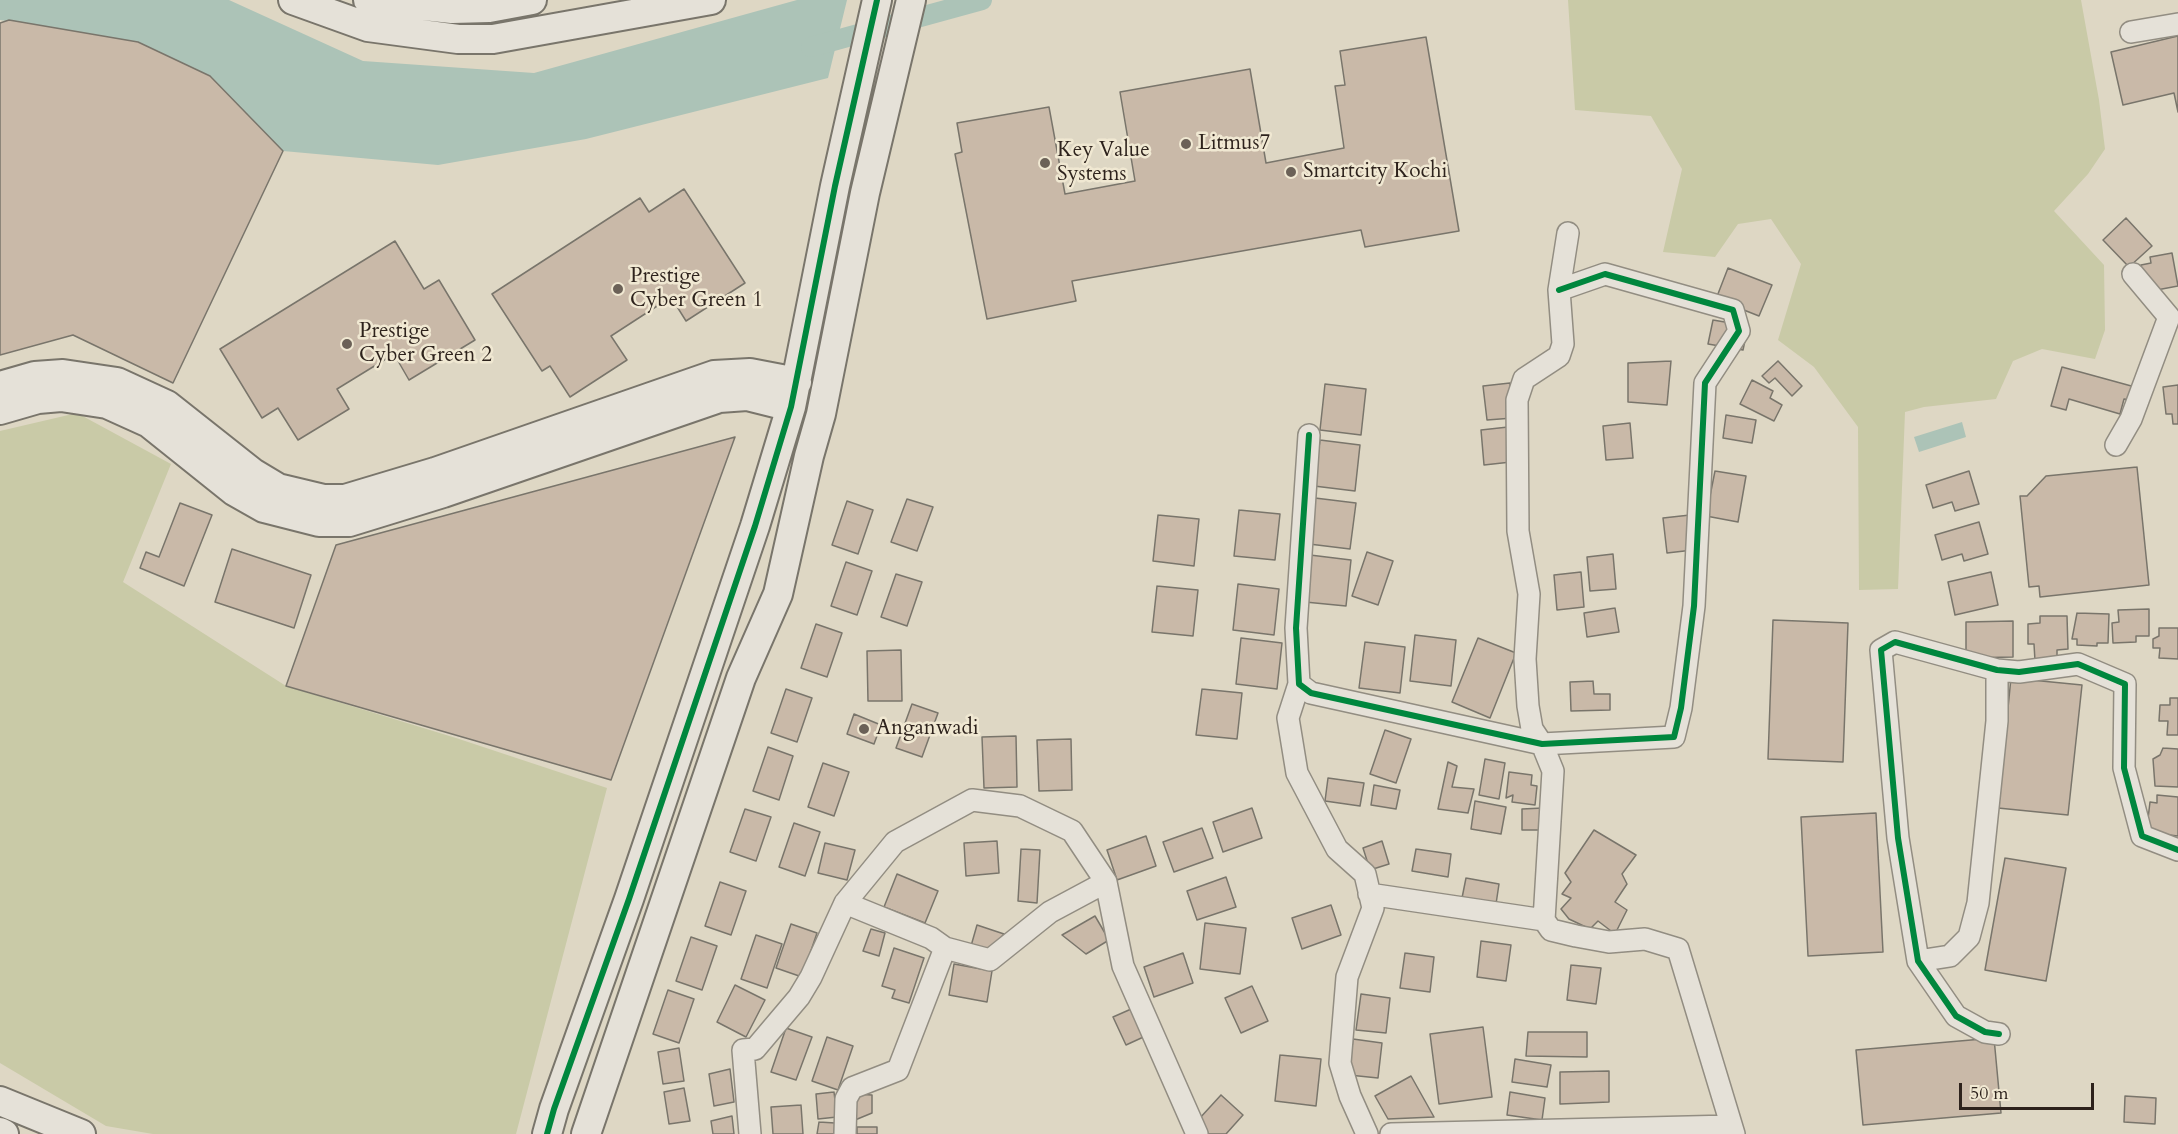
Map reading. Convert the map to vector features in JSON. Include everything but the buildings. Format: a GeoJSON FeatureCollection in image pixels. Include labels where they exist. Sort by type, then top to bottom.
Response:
{"type":"FeatureCollection","features":[{"type":"Feature","properties":{"kind":"street"},"geometry":{"type":"LineString","coordinates":[[293,0],[368,27],[458,39],[494,39],[711,0]]}},
{"type":"Feature","properties":{"kind":"street"},"geometry":{"type":"LineString","coordinates":[[368,0],[452,9],[489,8],[532,0]]}},
{"type":"Feature","properties":{"kind":"street"},"geometry":{"type":"LineString","coordinates":[[548,1134],[554,1108],[629,899],[755,526],[794,394],[835,186],[877,0]]}},
{"type":"Feature","properties":{"kind":"street"},"geometry":{"type":"LineString","coordinates":[[586,1134],[741,678],[778,594],[821,414],[865,194],[911,0]]}},
{"type":"Feature","properties":{"kind":"street"},"geometry":{"type":"LineString","coordinates":[[2131,32],[2178,24]]}},
{"type":"Feature","properties":{"kind":"street"},"geometry":{"type":"LineString","coordinates":[[1391,1134],[1732,1130],[1678,949],[1645,939],[1609,942],[1576,936],[1551,930],[1544,920],[1552,771],[1542,744],[1532,729],[1528,706],[1525,659],[1529,594],[1518,531],[1517,400],[1524,379],[1559,356],[1563,344],[1559,290],[1568,233]]}},
{"type":"Feature","properties":{"kind":"street"},"geometry":{"type":"LineString","coordinates":[[1299,684],[1311,693],[1542,744],[1674,737],[1681,708],[1694,606],[1705,383],[1739,331],[1733,310],[1605,274],[1559,290]]}},
{"type":"Feature","properties":{"kind":"street"},"geometry":{"type":"LineString","coordinates":[[2116,445],[2131,419],[2169,318],[2133,274]]}},
{"type":"Feature","properties":{"kind":"street"},"geometry":{"type":"LineString","coordinates":[[0,386],[35,376],[63,374],[117,382],[167,405],[234,491],[264,508],[319,522],[349,522],[484,467],[718,398],[794,394]]}},
{"type":"Feature","properties":{"kind":"street"},"geometry":{"type":"LineString","coordinates":[[0,410],[38,399],[61,397],[107,404],[192,440]]}},
{"type":"Feature","properties":{"kind":"street"},"geometry":{"type":"LineString","coordinates":[[1309,435],[1296,628],[1299,684],[1288,718],[1297,772],[1337,849],[1365,873],[1370,894],[1372,908],[1347,977],[1340,1063],[1350,1096],[1367,1134]]}},
{"type":"Feature","properties":{"kind":"street"},"geometry":{"type":"LineString","coordinates":[[1999,1034],[1984,1032],[1956,1016],[1918,962],[1898,838],[1880,653],[1895,642],[1997,670],[2019,672],[2078,664],[2125,684],[2124,768],[2142,836],[2178,850]]}},
{"type":"Feature","properties":{"kind":"street"},"geometry":{"type":"LineString","coordinates":[[1918,962],[1950,956],[1969,936],[1978,903],[1997,721],[1997,670]]}},
{"type":"Feature","properties":{"kind":"street"},"geometry":{"type":"LineString","coordinates":[[750,1134],[743,1050],[755,1049],[799,997],[811,977],[845,903],[895,842],[972,800],[1020,806],[1072,831],[1106,882],[1124,966],[1197,1134]]}},
{"type":"Feature","properties":{"kind":"street"},"geometry":{"type":"LineString","coordinates":[[845,903],[931,938],[945,948],[990,960],[1050,912],[1106,882]]}},
{"type":"Feature","properties":{"kind":"street"},"geometry":{"type":"LineString","coordinates":[[1370,894],[1544,920]]}},
{"type":"Feature","properties":{"kind":"street"},"geometry":{"type":"LineString","coordinates":[[844,1134],[846,1099],[852,1088],[898,1070],[945,948]]}},
{"type":"Feature","properties":{"kind":"street"},"geometry":{"type":"LineString","coordinates":[[0,1101],[81,1134]]}},
{"type":"Feature","properties":{"kind":"street"},"geometry":{"type":"LineString","coordinates":[[0,1132],[4,1134]]}},
{"type":"Feature","properties":{"kind":"green space"},"geometry":{"type":"Polygon","coordinates":[[[1568,0],[2081,0],[2099,100],[2105,149],[2088,174],[2054,211],[2104,265],[2105,330],[2095,359],[2042,349],[2013,361],[1996,399],[1924,407],[1905,412],[1898,589],[1859,590],[1858,427],[1814,367],[1778,340],[1801,264],[1771,219],[1738,224],[1715,257],[1663,252],[1682,169],[1651,116],[1575,110],[1568,0]]]}},
{"type":"Feature","properties":{"kind":"green space"},"geometry":{"type":"Polygon","coordinates":[[[77,413],[171,464],[123,582],[286,686],[456,738],[607,788],[516,1134],[153,1134],[106,1126],[0,1063],[0,431],[77,413]]]}},
{"type":"Feature","properties":{"kind":"shaded area"},"geometry":{"type":"Polygon","coordinates":[[[0,0],[229,0],[363,61],[534,73],[797,0],[847,0],[828,78],[586,139],[438,165],[283,151],[210,76],[138,42],[0,20],[0,0]]]}},
{"type":"Feature","properties":{"kind":"shaded area"},"geometry":{"type":"Polygon","coordinates":[[[1962,422],[1966,437],[1919,452],[1914,437],[1962,422]]]}},
{"type":"Feature","properties":{"kind":"waterway"},"geometry":{"type":"LineString","coordinates":[[811,47],[982,0]]}},
{"type":"Feature","properties":{"kind":"cycle path"},"geometry":{"type":"LineString","coordinates":[[547,1134],[755,526],[791,407],[835,186],[877,0]]}},
{"type":"Feature","properties":{"kind":"cycle path"},"geometry":{"type":"LineString","coordinates":[[1309,435],[1296,628],[1299,684],[1311,693],[1542,744],[1674,737],[1681,708],[1694,606],[1705,383],[1739,331],[1733,310],[1605,274],[1559,290]]}},
{"type":"Feature","properties":{"kind":"cycle path"},"geometry":{"type":"LineString","coordinates":[[1999,1034],[1985,1032],[1956,1016],[1918,961],[1898,838],[1881,650],[1895,642],[1997,670],[2019,672],[2078,664],[2125,684],[2124,768],[2142,836],[2178,850]]}},
{"type":"Feature","properties":{"kind":"place","name":"Litmus7"},"geometry":{"type":"Point","coordinates":[1186,144]}},
{"type":"Feature","properties":{"kind":"place","name":"Key Value Systems"},"geometry":{"type":"Point","coordinates":[1045,163]}},
{"type":"Feature","properties":{"kind":"place","name":"Smartcity Kochi"},"geometry":{"type":"Point","coordinates":[1291,172]}},
{"type":"Feature","properties":{"kind":"place","name":"Prestige Cyber Green 1"},"geometry":{"type":"Point","coordinates":[618,289]}},
{"type":"Feature","properties":{"kind":"place","name":"Prestige Cyber Green 2"},"geometry":{"type":"Point","coordinates":[347,344]}},
{"type":"Feature","properties":{"kind":"place","name":"Anganwadi"},"geometry":{"type":"Point","coordinates":[864,729]}}]}
